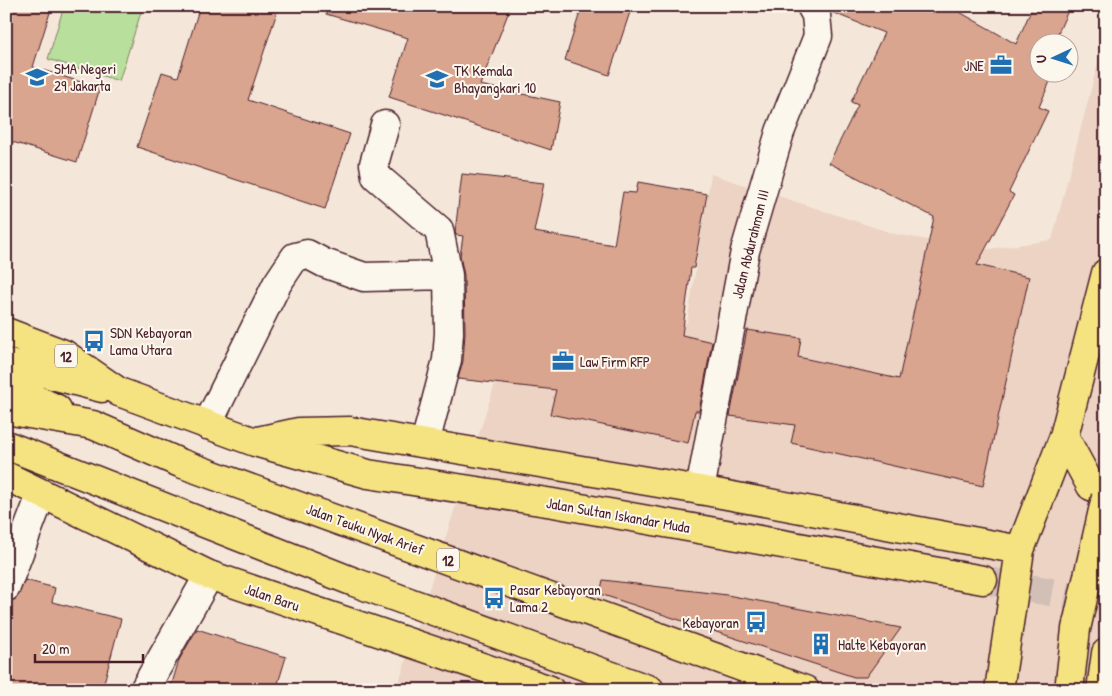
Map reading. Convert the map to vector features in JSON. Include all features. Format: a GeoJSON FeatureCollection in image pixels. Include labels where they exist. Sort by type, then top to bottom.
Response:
{"type":"FeatureCollection","features":[{"type":"Feature","properties":{"kind":"main road"},"geometry":{"type":"LineString","coordinates":[[999,690],[1020,550],[1064,436],[1106,273]]}},
{"type":"Feature","properties":{"kind":"main road","name":"12"},"geometry":{"type":"LineString","coordinates":[[6,332],[64,354],[119,392]]}},
{"type":"Feature","properties":{"kind":"main road","name":"12"},"geometry":{"type":"LineString","coordinates":[[6,363],[119,392],[255,442]]}},
{"type":"Feature","properties":{"kind":"main road","name":"12"},"geometry":{"type":"LineString","coordinates":[[6,386],[93,425]]}},
{"type":"Feature","properties":{"kind":"main road","name":"Jalan Teuku Nyak Arief"},"geometry":{"type":"LineString","coordinates":[[6,410],[93,425],[180,463],[805,690]]}},
{"type":"Feature","properties":{"kind":"main road"},"geometry":{"type":"LineString","coordinates":[[255,442],[299,432],[350,431],[700,490],[1020,550]]}},
{"type":"Feature","properties":{"kind":"main road"},"geometry":{"type":"LineString","coordinates":[[1064,436],[1091,486],[1106,492]]}},
{"type":"Feature","properties":{"kind":"main road","name":"Jalan Sultan Iskandar Muda"},"geometry":{"type":"LineString","coordinates":[[255,442],[368,474],[554,504],[983,580]]}},
{"type":"Feature","properties":{"kind":"main road"},"geometry":{"type":"LineString","coordinates":[[6,445],[354,582],[650,690]]}},
{"type":"Feature","properties":{"kind":"main road","name":"Jalan Baru"},"geometry":{"type":"LineString","coordinates":[[6,476],[41,495],[209,575],[550,690]]}},
{"type":"Feature","properties":{"kind":"main road"},"geometry":{"type":"LineString","coordinates":[[1069,690],[1076,629],[1106,497]]}},
{"type":"Feature","properties":{"kind":"main road"},"geometry":{"type":"LineString","coordinates":[[1101,690],[1106,653]]}},
{"type":"Feature","properties":{"kind":"street","name":"Jalan Abdurahman III"},"geometry":{"type":"LineString","coordinates":[[700,490],[745,251],[780,132],[818,36],[816,15],[810,6]]}},
{"type":"Feature","properties":{"kind":"street"},"geometry":{"type":"LineString","coordinates":[[386,125],[374,164],[376,176],[439,230],[448,275],[449,333],[447,360],[425,443]]}},
{"type":"Feature","properties":{"kind":"street"},"geometry":{"type":"LineString","coordinates":[[206,425],[277,284],[295,257],[307,254],[324,263],[364,277],[448,275]]}},
{"type":"Feature","properties":{"kind":"street"},"geometry":{"type":"LineString","coordinates":[[6,587],[41,495]]}},
{"type":"Feature","properties":{"kind":"street"},"geometry":{"type":"LineString","coordinates":[[144,690],[209,575]]}},
{"type":"Feature","properties":{"kind":"shaded area"},"geometry":{"type":"Polygon","coordinates":[[[1106,31],[1106,690],[413,690],[398,685],[523,297],[687,323],[711,174],[895,234],[982,250],[1052,240],[1106,31]]]}},
{"type":"Feature","properties":{"kind":"green space"},"geometry":{"type":"Polygon","coordinates":[[[64,6],[143,6],[119,81],[48,59],[64,6]]]}},
{"type":"Feature","properties":{"kind":"building","name":"SMA Negeri 29 Jakarta"},"geometry":{"type":"Polygon","coordinates":[[[6,6],[52,6],[33,67],[100,88],[77,162],[6,140],[6,6]]]}},
{"type":"Feature","properties":{"kind":"building"},"geometry":{"type":"Polygon","coordinates":[[[200,6],[279,6],[248,100],[350,134],[325,209],[137,147],[162,72],[178,77],[200,6]]]}},
{"type":"Feature","properties":{"kind":"building"},"geometry":{"type":"Polygon","coordinates":[[[327,6],[511,6],[480,85],[560,102],[551,150],[389,97],[408,38],[326,14],[327,6]]]}},
{"type":"Feature","properties":{"kind":"building"},"geometry":{"type":"Polygon","coordinates":[[[582,6],[632,6],[609,75],[565,60],[582,6]]]}},
{"type":"Feature","properties":{"kind":"building"},"geometry":{"type":"Polygon","coordinates":[[[829,6],[949,6],[1016,44],[1033,6],[1070,6],[1058,32],[1030,32],[1030,82],[1050,82],[1039,107],[1048,111],[1009,192],[1014,195],[977,265],[1029,277],[983,486],[791,443],[795,425],[730,416],[747,330],[801,338],[798,357],[899,379],[934,217],[829,163],[858,105],[851,102],[884,33],[831,12],[829,6]]]}},
{"type":"Feature","properties":{"kind":"building"},"geometry":{"type":"Polygon","coordinates":[[[462,174],[544,183],[534,232],[614,245],[623,192],[636,193],[638,182],[707,194],[694,268],[691,268],[682,335],[712,342],[699,411],[695,411],[688,443],[550,414],[556,390],[458,379],[463,361],[465,333],[464,275],[460,256],[463,236],[456,235],[455,232],[462,174]]]}},
{"type":"Feature","properties":{"kind":"building"},"geometry":{"type":"Polygon","coordinates":[[[25,580],[55,588],[52,602],[121,619],[102,690],[6,690],[6,612],[9,602],[16,599],[25,580]]]}},
{"type":"Feature","properties":{"kind":"building","name":"Halte Kebayoran"},"geometry":{"type":"Polygon","coordinates":[[[603,580],[727,595],[901,628],[866,677],[854,677],[600,594],[603,580]]]}},
{"type":"Feature","properties":{"kind":"building"},"geometry":{"type":"Polygon","coordinates":[[[197,629],[286,657],[276,690],[170,690],[179,660],[197,629]]]}},
{"type":"Feature","properties":{"kind":"tunnel"},"geometry":{"type":"LineString","coordinates":[[983,580],[1106,602]]}},
{"type":"Feature","properties":{"kind":"place","name":"JNE"},"geometry":{"type":"Point","coordinates":[1001,65]}},
{"type":"Feature","properties":{"kind":"place","name":"SMA Negeri 29 Jakarta"},"geometry":{"type":"Point","coordinates":[37,77]}},
{"type":"Feature","properties":{"kind":"place","name":"TK Kemala Bhayangkari 10"},"geometry":{"type":"Point","coordinates":[437,79]}},
{"type":"Feature","properties":{"kind":"place","name":"SDN Kebayoran Lama Utara"},"geometry":{"type":"Point","coordinates":[94,341]}},
{"type":"Feature","properties":{"kind":"place","name":"Law Firm RFP"},"geometry":{"type":"Point","coordinates":[563,361]}},
{"type":"Feature","properties":{"kind":"place","name":"Pasar Kebayoran Lama 2"},"geometry":{"type":"Point","coordinates":[494,598]}},
{"type":"Feature","properties":{"kind":"place","name":"Kebayoran"},"geometry":{"type":"Point","coordinates":[756,622]}},
{"type":"Feature","properties":{"kind":"place","name":"Halte Kebayoran"},"geometry":{"type":"Point","coordinates":[821,644]}}]}
